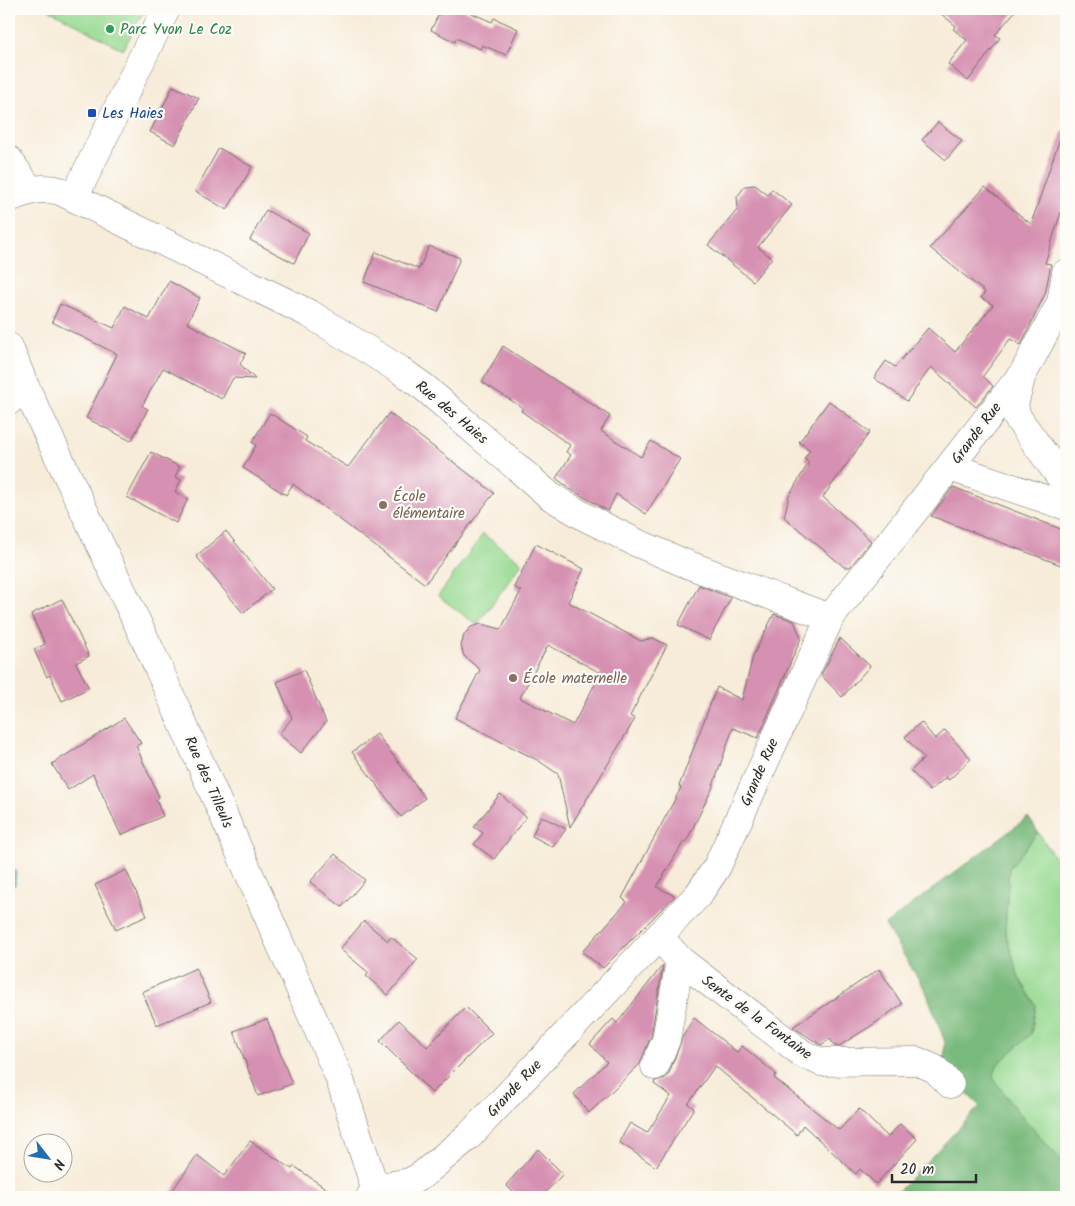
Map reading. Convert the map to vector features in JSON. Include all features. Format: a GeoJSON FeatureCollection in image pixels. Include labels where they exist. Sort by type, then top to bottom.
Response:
{"type":"FeatureCollection","features":[{"type":"Feature","properties":{"kind":"street"},"geometry":{"type":"LineString","coordinates":[[74,198],[166,9]]}},
{"type":"Feature","properties":{"kind":"street"},"geometry":{"type":"LineString","coordinates":[[9,160],[19,194]]}},
{"type":"Feature","properties":{"kind":"street","name":"Rue des Haies"},"geometry":{"type":"LineString","coordinates":[[19,194],[46,188],[74,198],[310,314],[425,388],[550,496],[584,516],[635,542],[684,563],[830,618]]}},
{"type":"Feature","properties":{"kind":"street","name":"Grande Rue"},"geometry":{"type":"LineString","coordinates":[[373,1193],[410,1182],[422,1176],[469,1136],[608,989],[660,938],[698,896],[717,867],[830,618],[1024,372],[1061,302],[1066,273]]}},
{"type":"Feature","properties":{"kind":"street","name":"Rue des Tilleuls"},"geometry":{"type":"LineString","coordinates":[[9,347],[16,392],[153,656],[339,1077],[373,1193]]}},
{"type":"Feature","properties":{"kind":"street"},"geometry":{"type":"LineString","coordinates":[[1024,372],[1014,405],[1017,417],[1066,485]]}},
{"type":"Feature","properties":{"kind":"street"},"geometry":{"type":"LineString","coordinates":[[950,467],[1066,506]]}},
{"type":"Feature","properties":{"kind":"street","name":"Sente de la Fontaine"},"geometry":{"type":"LineString","coordinates":[[660,938],[680,960],[810,1057],[821,1062],[917,1061],[935,1069],[950,1084]]}},
{"type":"Feature","properties":{"kind":"street"},"geometry":{"type":"LineString","coordinates":[[655,1066],[666,1040],[680,960]]}},
{"type":"Feature","properties":{"kind":"green space","name":"Parc Yvon Le Coz"},"geometry":{"type":"Polygon","coordinates":[[[48,9],[145,9],[123,50],[48,9]]]}},
{"type":"Feature","properties":{"kind":"green space"},"geometry":{"type":"Polygon","coordinates":[[[483,534],[522,563],[477,625],[438,596],[483,534]]]}},
{"type":"Feature","properties":{"kind":"green space"},"geometry":{"type":"Polygon","coordinates":[[[1028,817],[1038,832],[1009,869],[1005,931],[1019,978],[1036,1005],[1031,1034],[997,1065],[993,1078],[1017,1111],[1066,1166],[1066,1197],[893,1197],[980,1106],[944,1073],[945,1042],[926,991],[885,925],[1028,817]]]}},
{"type":"Feature","properties":{"kind":"green space"},"geometry":{"type":"Polygon","coordinates":[[[1038,832],[1066,875],[1066,1166],[1017,1111],[993,1078],[997,1065],[1031,1034],[1036,1005],[1019,978],[1005,931],[1009,869],[1038,832]]]}},
{"type":"Feature","properties":{"kind":"water"},"geometry":{"type":"Polygon","coordinates":[[[9,866],[16,872],[15,885],[9,887],[9,866]]]}},
{"type":"Feature","properties":{"kind":"building"},"geometry":{"type":"Polygon","coordinates":[[[441,9],[462,9],[492,22],[494,18],[518,29],[506,55],[482,45],[480,49],[456,38],[455,42],[431,30],[441,9]]]}},
{"type":"Feature","properties":{"kind":"building"},"geometry":{"type":"Polygon","coordinates":[[[935,9],[1017,9],[995,35],[1000,38],[968,81],[948,64],[967,40],[953,29],[956,26],[935,9]]]}},
{"type":"Feature","properties":{"kind":"building"},"geometry":{"type":"Polygon","coordinates":[[[173,86],[199,98],[175,145],[150,132],[173,86]]]}},
{"type":"Feature","properties":{"kind":"building"},"geometry":{"type":"Polygon","coordinates":[[[938,122],[962,141],[946,160],[922,140],[938,122]]]}},
{"type":"Feature","properties":{"kind":"building"},"geometry":{"type":"Polygon","coordinates":[[[1062,132],[1066,132],[1066,196],[1045,263],[1051,264],[1045,294],[1021,345],[1010,339],[983,376],[993,386],[976,407],[931,367],[907,401],[874,378],[886,361],[895,367],[928,328],[955,352],[993,305],[981,298],[985,292],[930,248],[985,187],[1031,224],[1062,132]]]}},
{"type":"Feature","properties":{"kind":"building"},"geometry":{"type":"Polygon","coordinates":[[[219,148],[252,167],[227,210],[195,191],[219,148]]]}},
{"type":"Feature","properties":{"kind":"building"},"geometry":{"type":"Polygon","coordinates":[[[755,185],[768,195],[772,189],[792,205],[758,247],[772,258],[753,281],[708,245],[738,209],[737,197],[745,186],[755,185]]]}},
{"type":"Feature","properties":{"kind":"building"},"geometry":{"type":"Polygon","coordinates":[[[266,210],[309,233],[294,263],[250,240],[266,210]]]}},
{"type":"Feature","properties":{"kind":"building"},"geometry":{"type":"Polygon","coordinates":[[[429,246],[460,258],[438,312],[364,282],[376,252],[419,269],[429,246]]]}},
{"type":"Feature","properties":{"kind":"building"},"geometry":{"type":"Polygon","coordinates":[[[169,281],[200,298],[187,323],[246,353],[240,364],[255,379],[233,378],[222,399],[163,368],[142,406],[148,409],[131,441],[86,418],[117,354],[52,322],[60,304],[114,328],[125,306],[149,319],[169,281]]]}},
{"type":"Feature","properties":{"kind":"building"},"geometry":{"type":"Polygon","coordinates":[[[503,346],[610,416],[601,431],[641,457],[651,441],[680,459],[646,514],[616,494],[608,511],[570,489],[556,478],[571,455],[566,452],[570,445],[521,411],[523,408],[482,382],[503,346]]]}},
{"type":"Feature","properties":{"kind":"building"},"geometry":{"type":"Polygon","coordinates":[[[829,401],[870,432],[823,497],[871,541],[850,567],[844,567],[784,517],[789,496],[809,462],[804,459],[810,450],[799,442],[829,401]]]}},
{"type":"Feature","properties":{"kind":"building"},"geometry":{"type":"Polygon","coordinates":[[[270,413],[307,437],[305,441],[348,467],[389,413],[494,493],[425,584],[293,484],[286,495],[243,468],[256,445],[252,442],[270,413]]]}},
{"type":"Feature","properties":{"kind":"building"},"geometry":{"type":"Polygon","coordinates":[[[151,452],[180,467],[175,477],[181,480],[175,492],[188,499],[176,523],[127,497],[151,452]]]}},
{"type":"Feature","properties":{"kind":"building"},"geometry":{"type":"Polygon","coordinates":[[[953,487],[1066,531],[1066,567],[931,516],[953,487]]]}},
{"type":"Feature","properties":{"kind":"building"},"geometry":{"type":"Polygon","coordinates":[[[226,531],[272,589],[243,613],[196,556],[226,531]]]}},
{"type":"Feature","properties":{"kind":"building"},"geometry":{"type":"Polygon","coordinates":[[[536,544],[584,569],[568,602],[641,641],[653,638],[667,645],[630,716],[635,719],[570,827],[558,774],[539,761],[455,718],[480,670],[464,656],[461,646],[464,635],[471,627],[481,624],[501,629],[521,591],[514,587],[536,544]],[[548,645],[520,698],[573,725],[601,673],[548,645]]]}},
{"type":"Feature","properties":{"kind":"building"},"geometry":{"type":"Polygon","coordinates":[[[699,585],[731,598],[709,640],[678,625],[699,585]]]}},
{"type":"Feature","properties":{"kind":"building"},"geometry":{"type":"Polygon","coordinates":[[[62,599],[89,656],[76,663],[89,688],[62,701],[50,675],[47,677],[34,650],[45,644],[31,614],[62,599]]]}},
{"type":"Feature","properties":{"kind":"building"},"geometry":{"type":"Polygon","coordinates":[[[774,614],[794,621],[801,638],[758,738],[733,728],[712,789],[686,842],[684,841],[657,887],[675,896],[603,968],[582,952],[627,902],[622,898],[681,788],[679,786],[717,687],[742,700],[753,656],[774,614]]]}},
{"type":"Feature","properties":{"kind":"building"},"geometry":{"type":"Polygon","coordinates":[[[840,638],[870,666],[842,697],[821,675],[840,638]]]}},
{"type":"Feature","properties":{"kind":"building"},"geometry":{"type":"Polygon","coordinates":[[[304,670],[326,722],[301,753],[279,734],[292,718],[277,682],[304,670]]]}},
{"type":"Feature","properties":{"kind":"building"},"geometry":{"type":"Polygon","coordinates":[[[124,718],[141,743],[136,746],[159,797],[156,800],[163,816],[121,835],[93,774],[68,790],[52,764],[124,718]]]}},
{"type":"Feature","properties":{"kind":"building"},"geometry":{"type":"Polygon","coordinates":[[[921,722],[935,739],[945,730],[971,759],[949,780],[946,777],[930,791],[911,771],[924,758],[905,737],[921,722]]]}},
{"type":"Feature","properties":{"kind":"building"},"geometry":{"type":"Polygon","coordinates":[[[377,734],[425,798],[401,817],[352,752],[377,734]]]}},
{"type":"Feature","properties":{"kind":"building"},"geometry":{"type":"Polygon","coordinates":[[[500,794],[526,817],[494,859],[474,844],[483,833],[474,827],[500,794]]]}},
{"type":"Feature","properties":{"kind":"building"},"geometry":{"type":"Polygon","coordinates":[[[541,816],[566,829],[553,847],[532,836],[541,816]]]}},
{"type":"Feature","properties":{"kind":"building"},"geometry":{"type":"Polygon","coordinates":[[[335,854],[365,880],[342,907],[310,882],[335,854]]]}},
{"type":"Feature","properties":{"kind":"building"},"geometry":{"type":"Polygon","coordinates":[[[126,870],[147,916],[116,930],[95,885],[126,870]]]}},
{"type":"Feature","properties":{"kind":"building"},"geometry":{"type":"Polygon","coordinates":[[[364,921],[388,941],[391,937],[418,959],[388,995],[366,976],[369,973],[340,949],[364,921]]]}},
{"type":"Feature","properties":{"kind":"building"},"geometry":{"type":"Polygon","coordinates":[[[663,965],[651,1036],[640,1064],[589,1113],[574,1094],[607,1062],[590,1044],[613,1019],[617,1023],[663,965]]]}},
{"type":"Feature","properties":{"kind":"building"},"geometry":{"type":"Polygon","coordinates":[[[196,968],[211,1002],[157,1025],[142,992],[196,968]]]}},
{"type":"Feature","properties":{"kind":"building"},"geometry":{"type":"Polygon","coordinates":[[[879,969],[902,1004],[874,1024],[839,1046],[835,1046],[830,1039],[821,1045],[793,1027],[879,969]]]}},
{"type":"Feature","properties":{"kind":"building"},"geometry":{"type":"Polygon","coordinates":[[[466,1007],[492,1033],[432,1093],[380,1041],[399,1020],[427,1047],[466,1007]]]}},
{"type":"Feature","properties":{"kind":"building"},"geometry":{"type":"Polygon","coordinates":[[[694,1018],[737,1052],[742,1046],[776,1074],[774,1078],[839,1130],[859,1109],[888,1137],[900,1124],[917,1139],[876,1184],[860,1169],[856,1174],[803,1125],[797,1135],[715,1066],[688,1104],[694,1108],[656,1167],[619,1142],[630,1123],[647,1133],[671,1096],[654,1084],[655,1081],[665,1078],[669,1073],[683,1036],[694,1018]]]}},
{"type":"Feature","properties":{"kind":"building"},"geometry":{"type":"Polygon","coordinates":[[[267,1019],[292,1084],[258,1096],[234,1031],[267,1019]]]}},
{"type":"Feature","properties":{"kind":"building"},"geometry":{"type":"Polygon","coordinates":[[[250,1141],[292,1169],[294,1166],[338,1197],[168,1197],[197,1155],[224,1176],[250,1141]]]}},
{"type":"Feature","properties":{"kind":"building"},"geometry":{"type":"Polygon","coordinates":[[[538,1149],[563,1174],[541,1197],[518,1197],[506,1185],[538,1149]]]}},
{"type":"Feature","properties":{"kind":"place","name":"Parc Yvon Le Coz"},"geometry":{"type":"Point","coordinates":[110,29]}},
{"type":"Feature","properties":{"kind":"place","name":"Les Haies"},"geometry":{"type":"Point","coordinates":[92,113]}},
{"type":"Feature","properties":{"kind":"place","name":"École élémentaire"},"geometry":{"type":"Point","coordinates":[383,505]}},
{"type":"Feature","properties":{"kind":"place","name":"École maternelle"},"geometry":{"type":"Point","coordinates":[513,678]}}]}
